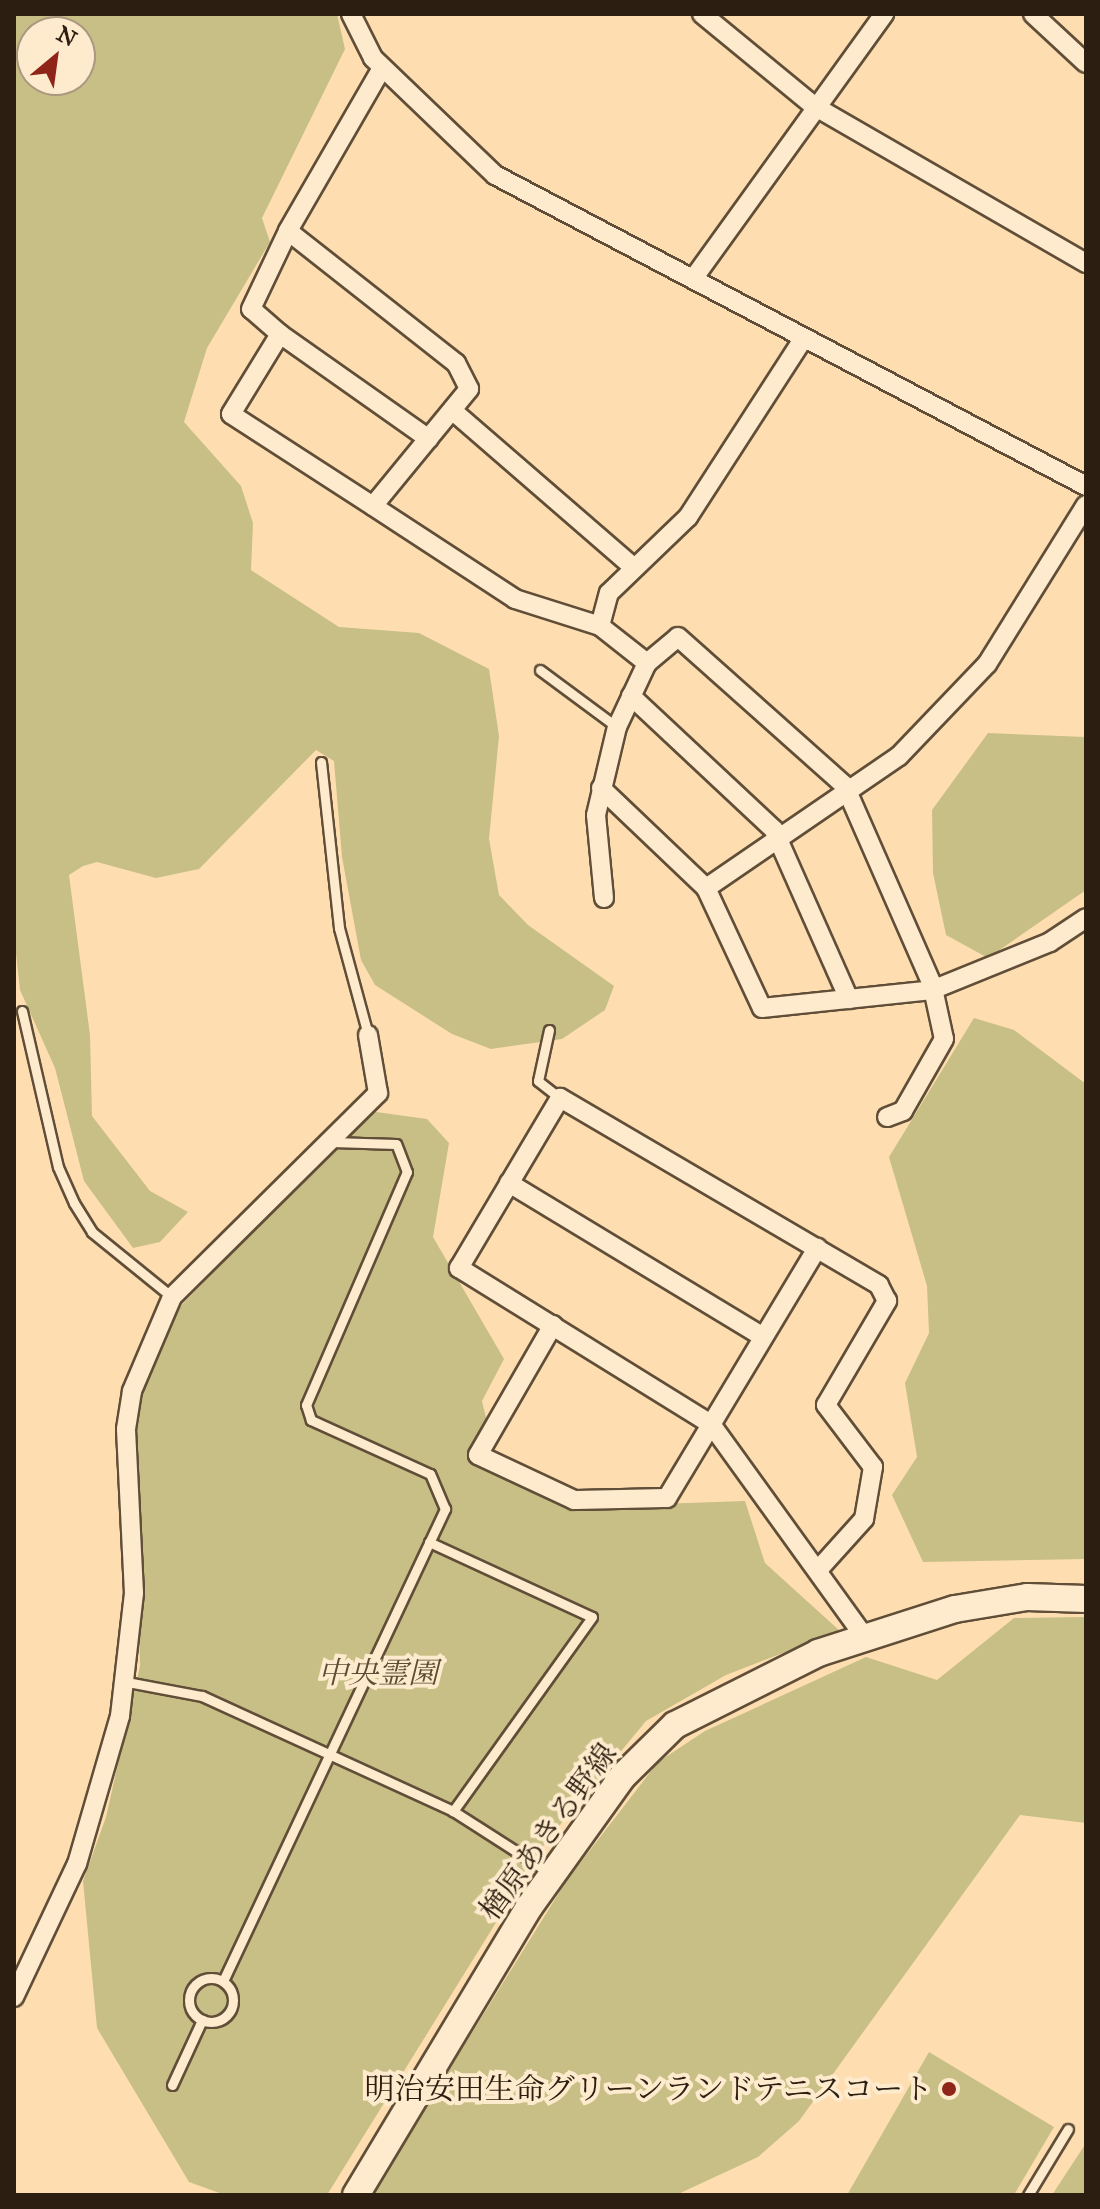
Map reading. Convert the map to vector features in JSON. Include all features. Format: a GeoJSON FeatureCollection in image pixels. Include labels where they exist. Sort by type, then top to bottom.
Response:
{"type":"FeatureCollection","features":[{"type":"Feature","properties":{"kind":"main road","name":"楢原あきる野線"},"geometry":{"type":"LineString","coordinates":[[356,2195],[552,1874],[622,1777],[675,1725],[770,1674],[866,1639],[990,1600],[1086,1599]]}},
{"type":"Feature","properties":{"kind":"street"},"geometry":{"type":"LineString","coordinates":[[351,14],[382,68],[495,175],[1086,486]]}},
{"type":"Feature","properties":{"kind":"street"},"geometry":{"type":"LineString","coordinates":[[702,14],[814,106],[965,200],[1086,263]]}},
{"type":"Feature","properties":{"kind":"street"},"geometry":{"type":"LineString","coordinates":[[693,279],[814,106],[884,14]]}},
{"type":"Feature","properties":{"kind":"street"},"geometry":{"type":"LineString","coordinates":[[1033,14],[1086,63]]}},
{"type":"Feature","properties":{"kind":"street"},"geometry":{"type":"LineString","coordinates":[[382,68],[288,231],[251,309],[255,320],[280,334],[429,439]]}},
{"type":"Feature","properties":{"kind":"street"},"geometry":{"type":"LineString","coordinates":[[288,231],[456,363],[469,389],[373,506]]}},
{"type":"Feature","properties":{"kind":"street"},"geometry":{"type":"LineString","coordinates":[[280,334],[231,414],[515,599],[600,626],[647,663]]}},
{"type":"Feature","properties":{"kind":"street"},"geometry":{"type":"LineString","coordinates":[[600,626],[609,593],[632,566],[688,517],[803,339]]}},
{"type":"Feature","properties":{"kind":"street"},"geometry":{"type":"LineString","coordinates":[[453,411],[632,566]]}},
{"type":"Feature","properties":{"kind":"street"},"geometry":{"type":"LineString","coordinates":[[706,888],[899,756],[987,664],[1086,505]]}},
{"type":"Feature","properties":{"kind":"street"},"geometry":{"type":"LineString","coordinates":[[604,898],[596,815],[617,727],[647,663],[678,637],[848,792],[932,990],[943,1050],[903,1111],[887,1117]]}},
{"type":"Feature","properties":{"kind":"street"},"geometry":{"type":"LineString","coordinates":[[631,696],[779,839],[849,999]]}},
{"type":"Feature","properties":{"kind":"street"},"geometry":{"type":"LineString","coordinates":[[601,788],[706,888],[762,1008],[932,990],[1050,942],[1086,918]]}},
{"type":"Feature","properties":{"kind":"street"},"geometry":{"type":"LineString","coordinates":[[14,1997],[77,1864],[127,1682],[134,1593],[126,1429],[132,1391],[172,1297],[332,1142],[380,1089],[368,1035]]}},
{"type":"Feature","properties":{"kind":"street"},"geometry":{"type":"LineString","coordinates":[[818,1570],[864,1519],[873,1467],[826,1405],[887,1301],[879,1285],[560,1098],[459,1268],[711,1424],[866,1639]]}},
{"type":"Feature","properties":{"kind":"street"},"geometry":{"type":"LineString","coordinates":[[509,1183],[763,1337]]}},
{"type":"Feature","properties":{"kind":"street"},"geometry":{"type":"LineString","coordinates":[[553,1325],[478,1455],[574,1500],[667,1498],[817,1248]]}},
{"type":"Feature","properties":{"kind":"lane"},"geometry":{"type":"LineString","coordinates":[[540,670],[617,727]]}},
{"type":"Feature","properties":{"kind":"lane"},"geometry":{"type":"LineString","coordinates":[[321,762],[339,928],[368,1035]]}},
{"type":"Feature","properties":{"kind":"lane"},"geometry":{"type":"LineString","coordinates":[[22,1011],[58,1167],[74,1203],[92,1232],[172,1297]]}},
{"type":"Feature","properties":{"kind":"lane"},"geometry":{"type":"LineString","coordinates":[[549,1030],[538,1081],[560,1098]]}},
{"type":"Feature","properties":{"kind":"lane"},"geometry":{"type":"LineString","coordinates":[[223,1981],[445,1504],[435,1478],[311,1420],[306,1405],[407,1172],[396,1144],[332,1142]]}},
{"type":"Feature","properties":{"kind":"lane"},"geometry":{"type":"LineString","coordinates":[[429,1542],[592,1617],[453,1811]]}},
{"type":"Feature","properties":{"kind":"lane"},"geometry":{"type":"LineString","coordinates":[[127,1682],[202,1696],[453,1811],[552,1874]]}},
{"type":"Feature","properties":{"kind":"lane"},"geometry":{"type":"LineString","coordinates":[[172,2085],[202,2020],[230,2011],[232,1993],[223,1981],[208,1978],[192,1988],[190,2007],[202,2020]]}},
{"type":"Feature","properties":{"kind":"lane"},"geometry":{"type":"LineString","coordinates":[[1028,2195],[1068,2129]]}},
{"type":"Feature","properties":{"kind":"green space"},"geometry":{"type":"Polygon","coordinates":[[[14,14],[337,14],[345,49],[262,218],[270,242],[207,348],[184,422],[241,486],[253,523],[251,570],[339,627],[419,633],[489,669],[499,736],[489,839],[499,895],[528,925],[614,986],[605,1010],[562,1039],[491,1049],[452,1034],[375,985],[361,960],[342,857],[334,761],[316,750],[199,869],[156,878],[97,862],[83,866],[69,875],[90,1035],[92,1116],[150,1191],[188,1212],[160,1242],[133,1248],[84,1181],[55,1068],[20,990],[14,935],[14,14]]]}},
{"type":"Feature","properties":{"kind":"green space"},"geometry":{"type":"Polygon","coordinates":[[[988,733],[1086,737],[1086,890],[988,958],[946,935],[933,873],[932,810],[988,733]]]}},
{"type":"Feature","properties":{"kind":"green space"},"geometry":{"type":"Polygon","coordinates":[[[974,1018],[1014,1030],[1086,1084],[1086,1559],[923,1562],[892,1495],[917,1457],[905,1383],[929,1333],[927,1286],[889,1157],[974,1018]]]}},
{"type":"Feature","properties":{"kind":"green space","name":"中央霊園"},"geometry":{"type":"Polygon","coordinates":[[[369,1111],[427,1119],[449,1143],[433,1237],[504,1359],[482,1401],[489,1430],[473,1455],[572,1507],[745,1501],[765,1563],[840,1631],[726,1675],[646,1721],[546,1842],[327,2195],[225,2195],[189,2182],[97,2028],[83,1881],[106,1817],[140,1666],[134,1432],[142,1390],[178,1309],[369,1111]]]}},
{"type":"Feature","properties":{"kind":"green space"},"geometry":{"type":"Polygon","coordinates":[[[1086,1617],[1086,1823],[1020,1815],[799,2121],[758,2157],[676,2195],[371,2195],[567,1880],[658,1762],[705,1731],[866,1657],[937,1680],[1014,1618],[1086,1617]]]}},
{"type":"Feature","properties":{"kind":"green space","name":"明治安田生命グリーンランドテニスコート"},"geometry":{"type":"Polygon","coordinates":[[[929,2052],[1054,2127],[1014,2195],[847,2195],[929,2052]]]}},
{"type":"Feature","properties":{"kind":"green space"},"geometry":{"type":"Polygon","coordinates":[[[1086,2143],[1086,2195],[1052,2195],[1086,2143]]]}},
{"type":"Feature","properties":{"kind":"place","name":"明治安田生命グリーンランドテニスコート"},"geometry":{"type":"Point","coordinates":[949,2089]}}]}
